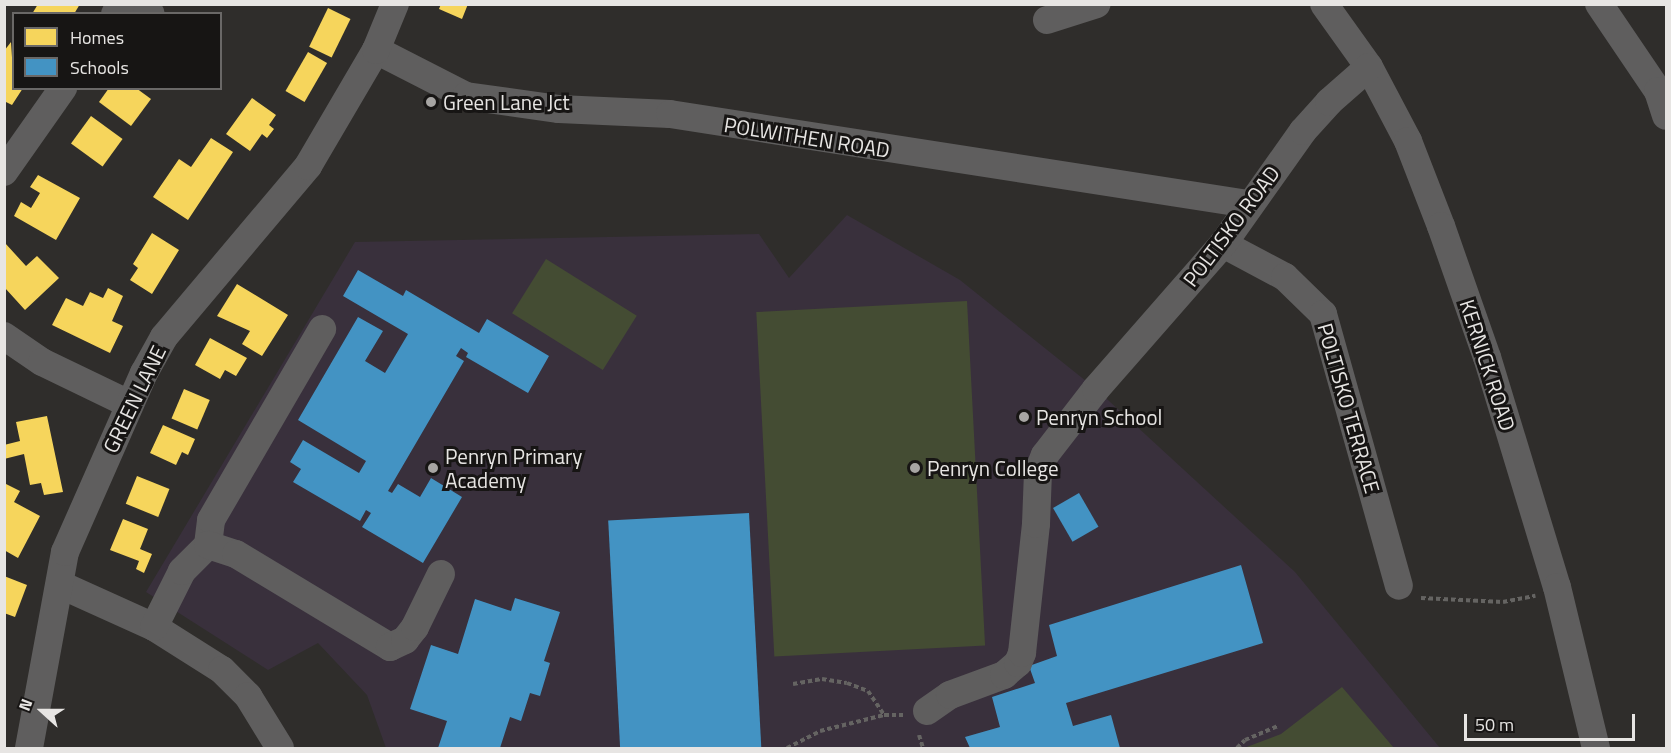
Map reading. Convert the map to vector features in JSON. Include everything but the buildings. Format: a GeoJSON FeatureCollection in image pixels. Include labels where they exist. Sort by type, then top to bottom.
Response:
{"type":"FeatureCollection","features":[{"type":"Feature","properties":{"kind":"street","name":"GREEN LANE"},"geometry":{"type":"LineString","coordinates":[[21,744],[61,585],[71,533],[129,404],[164,338],[308,166],[376,50],[395,4]]}},
{"type":"Feature","properties":{"kind":"street"},"geometry":{"type":"LineString","coordinates":[[1047,20],[1097,4]]}},
{"type":"Feature","properties":{"kind":"street","name":"KERNICK ROAD"},"geometry":{"type":"LineString","coordinates":[[1324,4],[1369,67],[1408,141],[1442,226],[1487,357],[1558,592],[1596,748]]}},
{"type":"Feature","properties":{"kind":"street"},"geometry":{"type":"LineString","coordinates":[[1599,4],[1658,91],[1666,116]]}},
{"type":"Feature","properties":{"kind":"street","name":"POLWITHEN ROAD"},"geometry":{"type":"LineString","coordinates":[[376,50],[466,96],[559,109],[670,114],[1248,204]]}},
{"type":"Feature","properties":{"kind":"street","name":"POLTISKO ROAD"},"geometry":{"type":"LineString","coordinates":[[927,711],[950,694],[1004,675],[1018,663],[1022,653],[1039,463],[1096,389],[1223,244],[1248,204],[1329,102],[1369,67]]}},
{"type":"Feature","properties":{"kind":"street"},"geometry":{"type":"LineString","coordinates":[[4,172],[62,90]]}},
{"type":"Feature","properties":{"kind":"street","name":"POLTISKO TERRACE"},"geometry":{"type":"LineString","coordinates":[[1223,244],[1285,277],[1323,314],[1399,586]]}},
{"type":"Feature","properties":{"kind":"street"},"geometry":{"type":"LineString","coordinates":[[154,627],[182,571],[208,545],[211,520],[322,329]]}},
{"type":"Feature","properties":{"kind":"street"},"geometry":{"type":"LineString","coordinates":[[4,336],[42,362],[129,404]]}},
{"type":"Feature","properties":{"kind":"street"},"geometry":{"type":"LineString","coordinates":[[208,545],[236,554],[390,646],[405,640],[415,627],[441,574]]}},
{"type":"Feature","properties":{"kind":"street"},"geometry":{"type":"LineString","coordinates":[[61,585],[154,627],[222,670],[248,696],[280,748]]}},
{"type":"Feature","properties":{"kind":"path"},"geometry":{"type":"LineString","coordinates":[[1399,586],[1424,600],[1503,602],[1558,592]]}},
{"type":"Feature","properties":{"kind":"path"},"geometry":{"type":"LineString","coordinates":[[793,684],[822,679],[846,683],[868,691],[884,714]]}},
{"type":"Feature","properties":{"kind":"path"},"geometry":{"type":"LineString","coordinates":[[787,748],[820,731],[884,714],[913,716],[927,711]]}},
{"type":"Feature","properties":{"kind":"path"},"geometry":{"type":"LineString","coordinates":[[1237,748],[1245,740],[1278,726]]}},
{"type":"Feature","properties":{"kind":"shaded area","name":"Penryn College"},"geometry":{"type":"Polygon","coordinates":[[[847,215],[960,280],[1096,389],[1295,572],[1440,748],[386,748],[367,695],[318,643],[268,670],[146,592],[355,242],[759,234],[789,278],[847,215]]]}},
{"type":"Feature","properties":{"kind":"green space"},"geometry":{"type":"Polygon","coordinates":[[[546,259],[637,316],[603,370],[512,313],[546,259]]]}},
{"type":"Feature","properties":{"kind":"green space"},"geometry":{"type":"Polygon","coordinates":[[[967,301],[985,646],[774,657],[756,312],[967,301]]]}},
{"type":"Feature","properties":{"kind":"green space"},"geometry":{"type":"Polygon","coordinates":[[[1342,687],[1394,748],[1244,748],[1281,734],[1342,687]]]}},
{"type":"Feature","properties":{"kind":"place","name":"Green Lane Jct"},"geometry":{"type":"Point","coordinates":[431,102]}},
{"type":"Feature","properties":{"kind":"place","name":"Penryn School"},"geometry":{"type":"Point","coordinates":[1024,417]}},
{"type":"Feature","properties":{"kind":"place","name":"Penryn Primary Academy"},"geometry":{"type":"Point","coordinates":[433,468]}},
{"type":"Feature","properties":{"kind":"place","name":"Penryn College"},"geometry":{"type":"Point","coordinates":[915,468]}}]}
